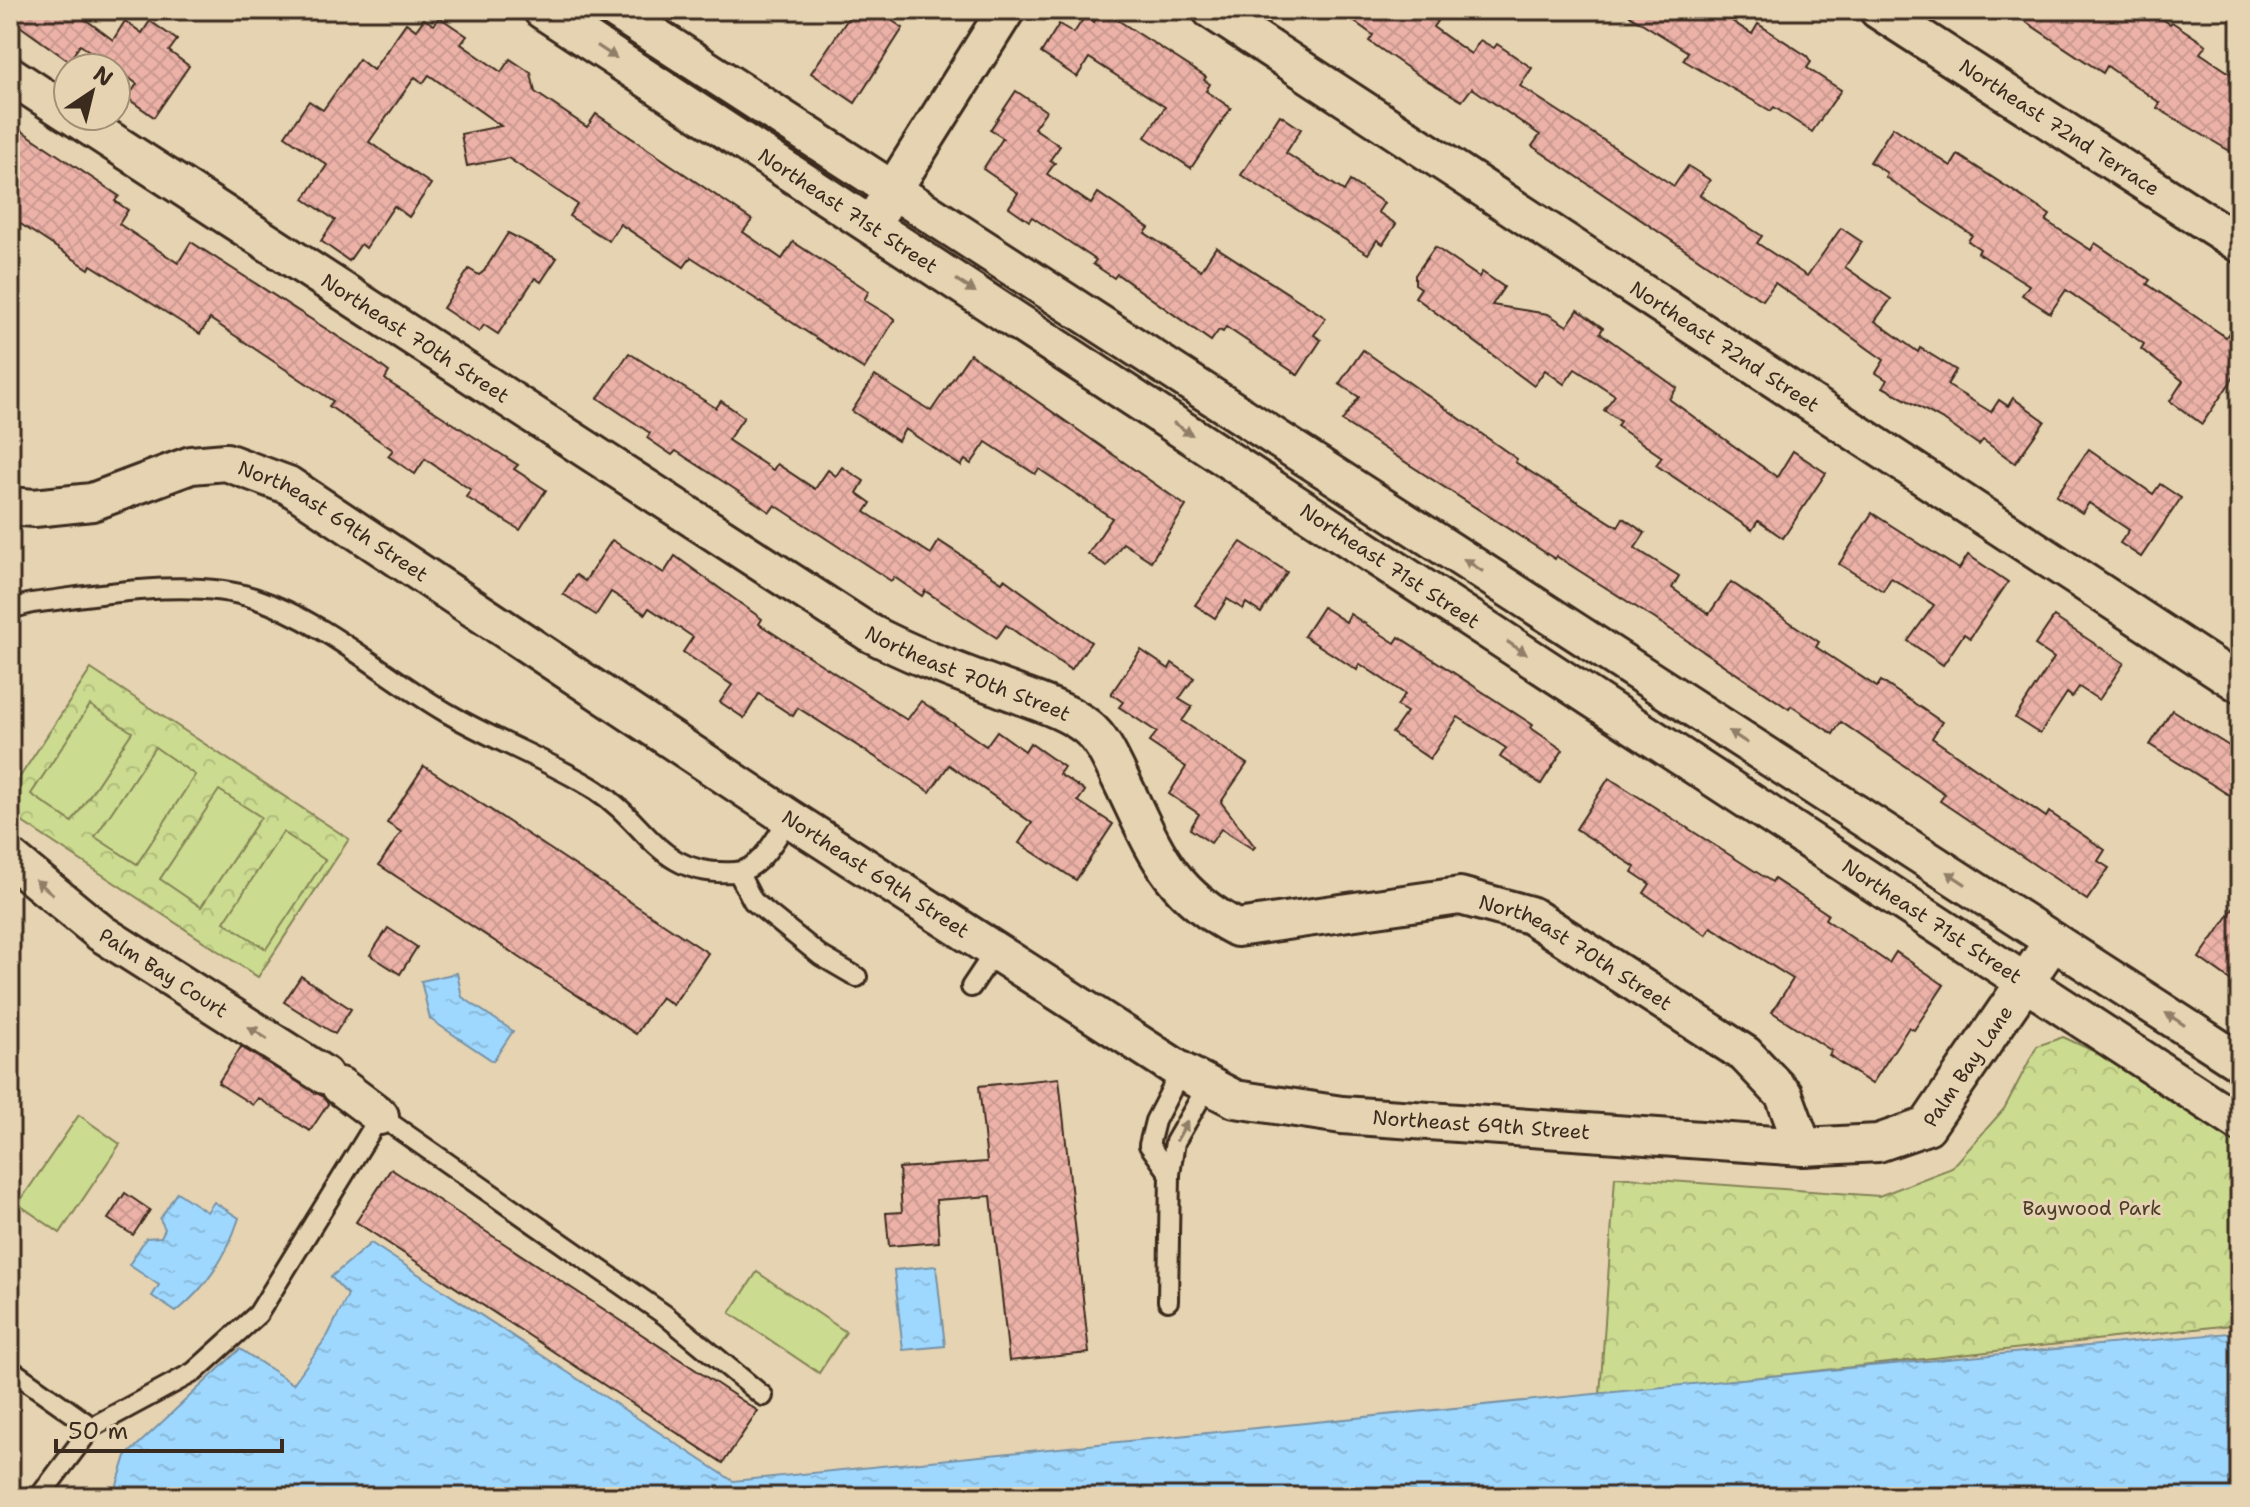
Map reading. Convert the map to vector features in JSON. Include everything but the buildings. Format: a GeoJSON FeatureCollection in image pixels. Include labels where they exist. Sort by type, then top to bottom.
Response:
{"type":"FeatureCollection","features":[{"type":"Feature","properties":{"kind":"street","name":"Northeast 71st Street"},"geometry":{"type":"LineString","coordinates":[[542,10],[2240,1123]]}},
{"type":"Feature","properties":{"kind":"street","name":"Northeast 71st Street"},"geometry":{"type":"LineString","coordinates":[[615,10],[2240,1062]]}},
{"type":"Feature","properties":{"kind":"street"},"geometry":{"type":"LineString","coordinates":[[871,224],[1006,10]]}},
{"type":"Feature","properties":{"kind":"street","name":"Northeast 72nd Street"},"geometry":{"type":"LineString","coordinates":[[1211,10],[2240,684]]}},
{"type":"Feature","properties":{"kind":"street","name":"Northeast 72nd Terrace"},"geometry":{"type":"LineString","coordinates":[[1878,10],[2240,244]]}},
{"type":"Feature","properties":{"kind":"street"},"geometry":{"type":"LineString","coordinates":[[10,75],[52,103]]}},
{"type":"Feature","properties":{"kind":"street","name":"Northeast 70th Street"},"geometry":{"type":"LineString","coordinates":[[98,132],[868,632],[902,650],[1046,705],[1087,727],[1103,745],[1160,860],[1183,892],[1205,912],[1237,928],[1460,896],[1530,915],[1745,1054],[1784,1095],[1803,1147]]}},
{"type":"Feature","properties":{"kind":"street","name":"Northeast 69th Street"},"geometry":{"type":"LineString","coordinates":[[10,506],[34,508],[92,502],[191,465],[226,462],[259,471],[288,485],[789,818],[1194,1078],[1235,1099],[1342,1115],[1803,1147]]}},
{"type":"Feature","properties":{"kind":"street","name":"Palm Bay Court"},"geometry":{"type":"LineString","coordinates":[[10,858],[101,933],[332,1081],[380,1116]]}},
{"type":"Feature","properties":{"kind":"street","name":"Palm Bay Lane"},"geometry":{"type":"LineString","coordinates":[[1803,1147],[1878,1143],[1927,1126],[2053,941]]}},
{"type":"Feature","properties":{"kind":"lane"},"geometry":{"type":"LineString","coordinates":[[10,609],[32,603],[170,587],[252,597],[337,637],[449,714],[596,791],[622,810],[642,836],[683,866],[738,872],[764,856],[789,818]]}},
{"type":"Feature","properties":{"kind":"lane"},"geometry":{"type":"LineString","coordinates":[[738,872],[753,901],[821,956],[857,977]]}},
{"type":"Feature","properties":{"kind":"lane"},"geometry":{"type":"LineString","coordinates":[[971,987],[995,951]]}},
{"type":"Feature","properties":{"kind":"lane"},"geometry":{"type":"LineString","coordinates":[[1170,1174],[1149,1145],[1155,1121],[1194,1078]]}},
{"type":"Feature","properties":{"kind":"lane"},"geometry":{"type":"LineString","coordinates":[[1168,1301],[1170,1174],[1175,1142],[1194,1078]]}},
{"type":"Feature","properties":{"kind":"lane"},"geometry":{"type":"LineString","coordinates":[[39,1497],[92,1427],[194,1372],[258,1314],[380,1116],[665,1315],[763,1396]]}},
{"type":"Feature","properties":{"kind":"lane"},"geometry":{"type":"LineString","coordinates":[[10,1369],[92,1427]]}},
{"type":"Feature","properties":{"kind":"green space"},"geometry":{"type":"Polygon","coordinates":[[[91,669],[349,839],[258,977],[10,814],[10,792],[91,669]]]}},
{"type":"Feature","properties":{"kind":"green space"},"geometry":{"type":"Polygon","coordinates":[[[90,705],[132,732],[72,822],[31,794],[90,705]]]}},
{"type":"Feature","properties":{"kind":"green space"},"geometry":{"type":"Polygon","coordinates":[[[155,747],[195,775],[137,864],[95,837],[155,747]]]}},
{"type":"Feature","properties":{"kind":"green space"},"geometry":{"type":"Polygon","coordinates":[[[219,790],[261,817],[201,907],[160,879],[219,790]]]}},
{"type":"Feature","properties":{"kind":"green space"},"geometry":{"type":"Polygon","coordinates":[[[283,832],[325,860],[266,949],[224,922],[283,832]]]}},
{"type":"Feature","properties":{"kind":"green space","name":"Baywood Park"},"geometry":{"type":"Polygon","coordinates":[[[2063,1037],[2102,1055],[2240,1146],[2240,1324],[1600,1395],[1615,1177],[1879,1196],[1952,1168],[2004,1109],[2037,1046],[2063,1037]]]}},
{"type":"Feature","properties":{"kind":"green space"},"geometry":{"type":"Polygon","coordinates":[[[79,1115],[120,1144],[60,1233],[18,1204],[79,1115]]]}},
{"type":"Feature","properties":{"kind":"green space"},"geometry":{"type":"Polygon","coordinates":[[[757,1272],[846,1332],[819,1373],[730,1313],[757,1272]]]}},
{"type":"Feature","properties":{"kind":"water"},"geometry":{"type":"Polygon","coordinates":[[[457,973],[462,997],[513,1031],[493,1061],[430,1019],[421,981],[457,973]]]}},
{"type":"Feature","properties":{"kind":"water"},"geometry":{"type":"Polygon","coordinates":[[[177,1192],[207,1212],[214,1202],[239,1218],[215,1270],[198,1292],[176,1312],[152,1296],[159,1285],[129,1265],[146,1238],[161,1237],[165,1229],[160,1219],[177,1192]]]}},
{"type":"Feature","properties":{"kind":"water"},"geometry":{"type":"Polygon","coordinates":[[[371,1243],[733,1481],[1860,1367],[2240,1332],[2240,1497],[108,1497],[116,1488],[126,1456],[240,1349],[293,1384],[328,1335],[348,1295],[331,1277],[371,1243]]]}},
{"type":"Feature","properties":{"kind":"water"},"geometry":{"type":"Polygon","coordinates":[[[936,1266],[945,1346],[903,1350],[894,1270],[936,1266]]]}}]}
